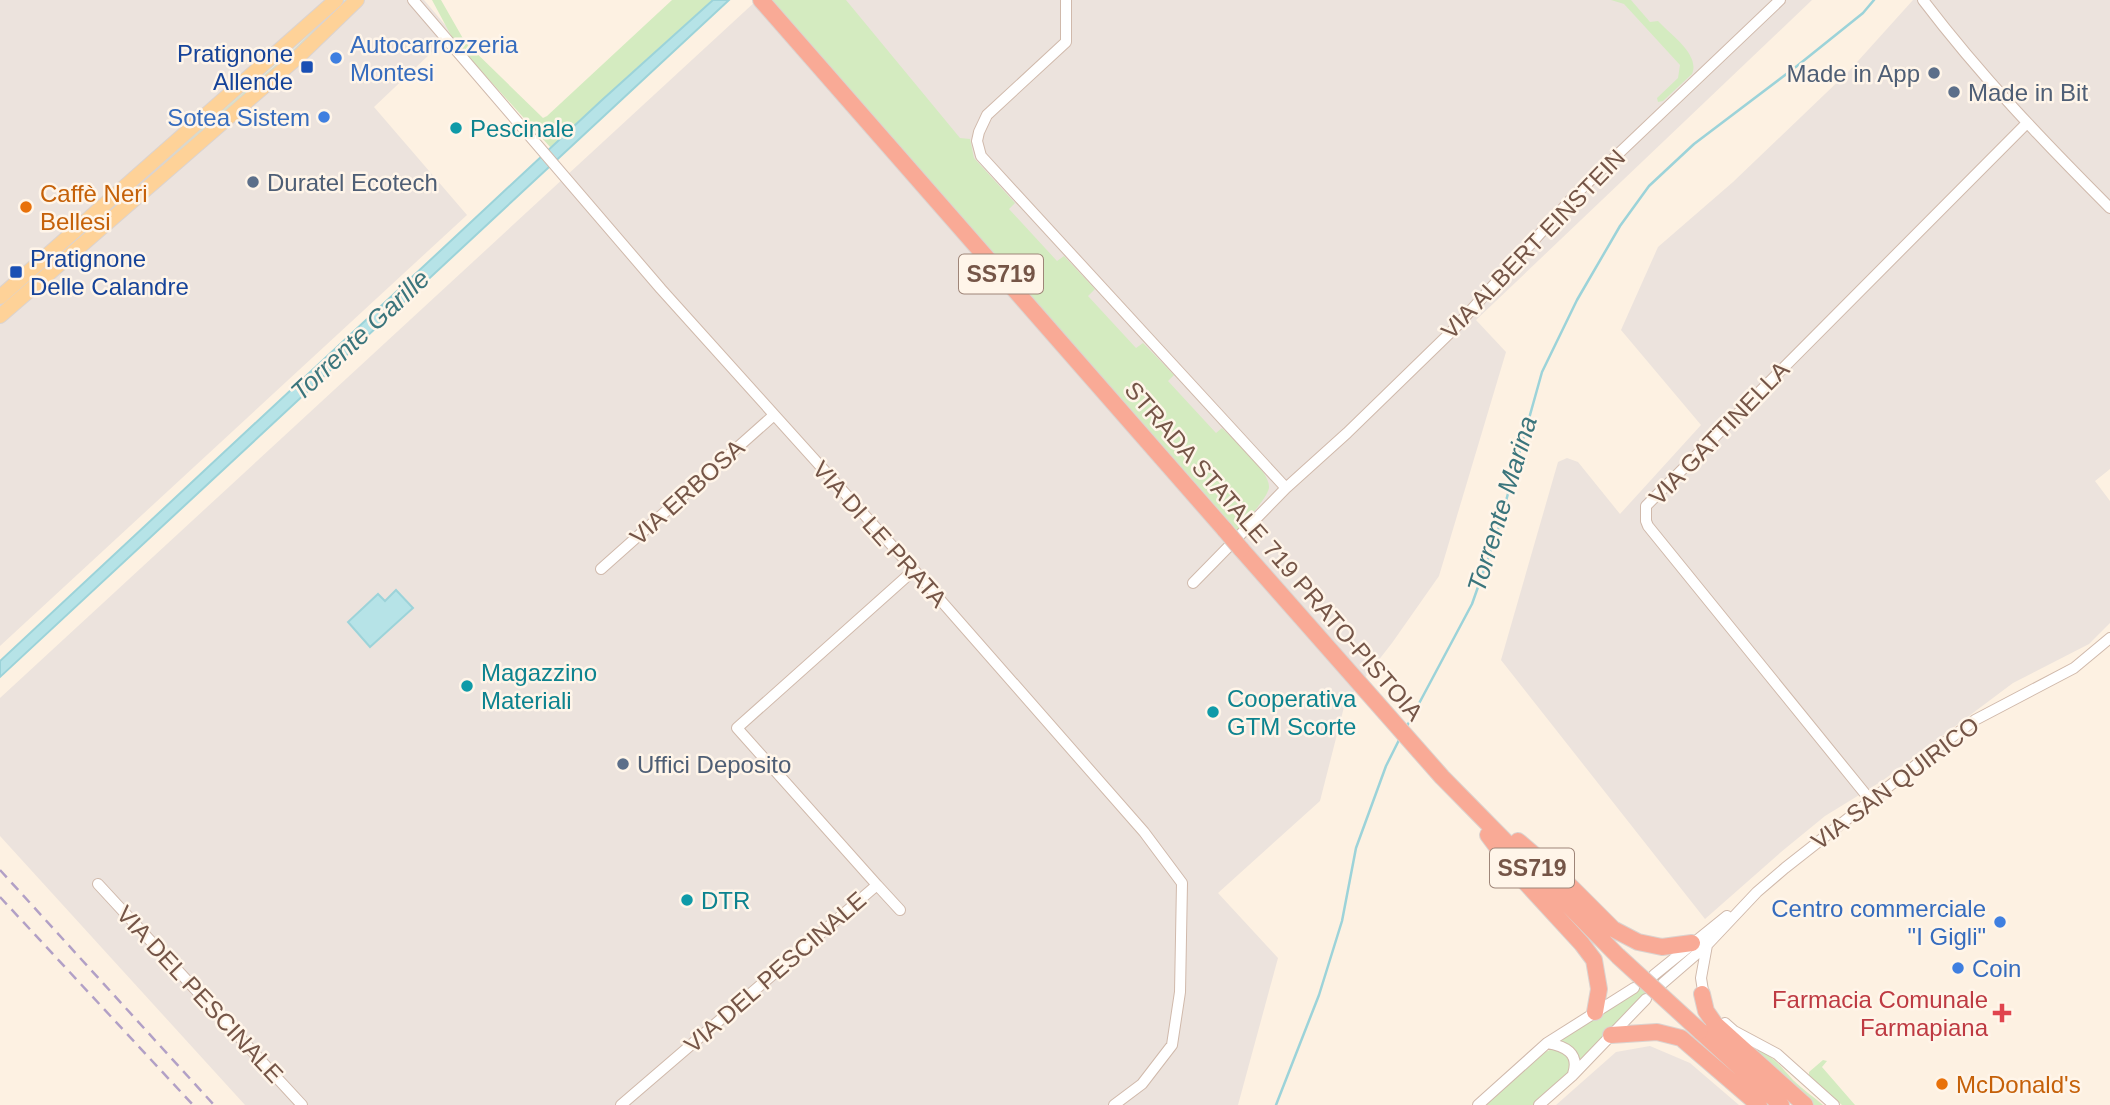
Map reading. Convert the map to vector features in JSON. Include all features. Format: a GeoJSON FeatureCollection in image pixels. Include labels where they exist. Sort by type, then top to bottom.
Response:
{"type":"FeatureCollection","features":[{"type":"Feature","properties":{"kind":"highway","name":"STRADA STATALE 719 PRATO-PISTOIA"},"geometry":{"type":"LineString","coordinates":[[761,0],[1368,695],[1444,778],[1618,956],[1781,1105]]}},
{"type":"Feature","properties":{"kind":"highway"},"geometry":{"type":"LineString","coordinates":[[1444,778],[1566,882],[1613,929],[1638,942],[1662,947],[1699,944]]}},
{"type":"Feature","properties":{"kind":"highway"},"geometry":{"type":"LineString","coordinates":[[1444,778],[1514,870],[1594,960],[1599,989],[1595,1012]]}},
{"type":"Feature","properties":{"kind":"highway"},"geometry":{"type":"LineString","coordinates":[[1702,994],[1706,1011],[1715,1024],[1805,1105]]}},
{"type":"Feature","properties":{"kind":"highway"},"geometry":{"type":"LineString","coordinates":[[1611,1035],[1657,1032],[1681,1038],[1759,1105]]}},
{"type":"Feature","properties":{"kind":"main road"},"geometry":{"type":"LineString","coordinates":[[0,297],[336,0]]}},
{"type":"Feature","properties":{"kind":"main road"},"geometry":{"type":"LineString","coordinates":[[0,316],[298,57],[357,0]]}},
{"type":"Feature","properties":{"kind":"street","name":"VIA DI LE PRATA"},"geometry":{"type":"LineString","coordinates":[[413,0],[542,153],[1154,843],[1182,883],[1180,992],[1172,1045],[1142,1083],[1114,1105]]}},
{"type":"Feature","properties":{"kind":"street"},"geometry":{"type":"LineString","coordinates":[[1066,0],[1066,42],[987,115],[977,141],[982,156],[1286,488]]}},
{"type":"Feature","properties":{"kind":"street","name":"VIA ALBERT EINSTEIN"},"geometry":{"type":"LineString","coordinates":[[1193,583],[1286,488],[1454,329],[1574,195],[1780,0]]}},
{"type":"Feature","properties":{"kind":"street"},"geometry":{"type":"LineString","coordinates":[[1923,0],[1975,66],[2026,124],[2110,208]]}},
{"type":"Feature","properties":{"kind":"street","name":"VIA GATTINELLA"},"geometry":{"type":"LineString","coordinates":[[1871,801],[1648,526],[1646,506],[1776,372],[2026,124]]}},
{"type":"Feature","properties":{"kind":"street","name":"VIA ERBOSA"},"geometry":{"type":"LineString","coordinates":[[601,569],[774,415]]}},
{"type":"Feature","properties":{"kind":"street","name":"VIA DEL PESCINALE"},"geometry":{"type":"LineString","coordinates":[[621,1105],[877,885],[737,728],[914,570]]}},
{"type":"Feature","properties":{"kind":"street","name":"VIA SAN QUIRICO"},"geometry":{"type":"LineString","coordinates":[[1663,984],[1699,944],[1785,867],[1975,720],[2074,668],[2110,638]]}},
{"type":"Feature","properties":{"kind":"street","name":"VIA DEL PESCINALE"},"geometry":{"type":"LineString","coordinates":[[98,884],[302,1105]]}},
{"type":"Feature","properties":{"kind":"street"},"geometry":{"type":"LineString","coordinates":[[877,885],[900,910]]}},
{"type":"Feature","properties":{"kind":"street"},"geometry":{"type":"LineString","coordinates":[[1699,944],[1702,994],[1720,1019],[1734,1031],[1777,1054],[1834,1105]]}},
{"type":"Feature","properties":{"kind":"street","name":"VIA SAN QUIRICO"},"geometry":{"type":"LineString","coordinates":[[1654,975],[1699,944]]}},
{"type":"Feature","properties":{"kind":"street"},"geometry":{"type":"LineString","coordinates":[[1478,1105],[1547,1043],[1633,988]]}},
{"type":"Feature","properties":{"kind":"street"},"geometry":{"type":"LineString","coordinates":[[1539,1105],[1572,1076],[1646,999]]}},
{"type":"Feature","properties":{"kind":"street"},"geometry":{"type":"LineString","coordinates":[[1547,1043],[1561,1045],[1573,1054],[1575,1069],[1572,1076]]}},
{"type":"Feature","properties":{"kind":"shaded area"},"geometry":{"type":"Polygon","coordinates":[[[0,0],[424,0],[452,33],[374,107],[467,215],[0,646],[0,0]]]}},
{"type":"Feature","properties":{"kind":"shaded area"},"geometry":{"type":"Polygon","coordinates":[[[757,0],[1812,0],[1476,320],[1506,352],[1439,576],[1345,703],[1320,801],[1218,893],[1278,958],[1238,1105],[245,1105],[0,836],[0,698],[757,0]]]}},
{"type":"Feature","properties":{"kind":"shaded area"},"geometry":{"type":"Polygon","coordinates":[[[1913,0],[2110,0],[2110,469],[2095,481],[2110,501],[2110,623],[2089,644],[2013,683],[1882,781],[1825,816],[1705,919],[1501,660],[1558,462],[1567,458],[1578,462],[1620,514],[1701,425],[1621,330],[1658,247],[1733,182],[1849,71],[1913,0]]]}},
{"type":"Feature","properties":{"kind":"shaded area"},"geometry":{"type":"Polygon","coordinates":[[[1650,1046],[1690,1063],[1739,1105],[1556,1105],[1616,1052],[1650,1046]]]}},
{"type":"Feature","properties":{"kind":"green space"},"geometry":{"type":"Polygon","coordinates":[[[345,0],[349,0],[317,33],[144,183],[141,181],[291,52],[345,0]]]}},
{"type":"Feature","properties":{"kind":"green space"},"geometry":{"type":"Polygon","coordinates":[[[432,0],[441,0],[465,42],[543,118],[672,0],[713,0],[551,148],[454,41],[432,0]]]}},
{"type":"Feature","properties":{"kind":"green space"},"geometry":{"type":"Polygon","coordinates":[[[772,0],[846,0],[960,138],[970,139],[974,158],[1015,203],[1009,209],[1057,261],[1064,256],[1095,289],[1088,296],[1136,348],[1143,343],[1174,375],[1168,381],[1216,433],[1222,428],[1251,456],[1268,481],[1269,488],[1240,528],[1236,530],[772,0]]]}},
{"type":"Feature","properties":{"kind":"green space"},"geometry":{"type":"Polygon","coordinates":[[[1611,0],[1631,0],[1650,22],[1658,21],[1689,54],[1694,67],[1692,74],[1663,101],[1658,102],[1657,98],[1678,78],[1680,65],[1624,4],[1611,0]]]}},
{"type":"Feature","properties":{"kind":"green space"},"geometry":{"type":"Polygon","coordinates":[[[1661,975],[1579,1065],[1572,1047],[1558,1040],[1661,975]]]}},
{"type":"Feature","properties":{"kind":"green space"},"geometry":{"type":"Polygon","coordinates":[[[1555,1048],[1571,1059],[1568,1074],[1533,1105],[1484,1105],[1545,1052],[1555,1048]]]}},
{"type":"Feature","properties":{"kind":"green space"},"geometry":{"type":"Polygon","coordinates":[[[1753,1050],[1772,1058],[1823,1105],[1812,1105],[1753,1050]]]}},
{"type":"Feature","properties":{"kind":"green space"},"geometry":{"type":"Polygon","coordinates":[[[1823,1060],[1827,1061],[1822,1067],[1855,1105],[1842,1105],[1809,1077],[1809,1072],[1823,1060]]]}},
{"type":"Feature","properties":{"kind":"water","name":"Torrente Garille"},"geometry":{"type":"Polygon","coordinates":[[[713,0],[729,0],[0,677],[0,661],[602,100],[713,0]]]}},
{"type":"Feature","properties":{"kind":"water"},"geometry":{"type":"Polygon","coordinates":[[[396,590],[413,608],[370,647],[348,622],[378,594],[385,601],[396,590]]]}},
{"type":"Feature","properties":{"kind":"waterway","name":"Torrente Marina"},"geometry":{"type":"LineString","coordinates":[[1407,726],[1472,604],[1497,533],[1542,372],[1577,300],[1620,226],[1649,186],[1694,144],[1797,66],[1863,13],[1874,0]]}},
{"type":"Feature","properties":{"kind":"waterway","name":"Torrente Marina"},"geometry":{"type":"LineString","coordinates":[[1276,1105],[1319,995],[1342,921],[1356,848],[1386,766],[1400,738]]}},
{"type":"Feature","properties":{"kind":"railway"},"geometry":{"type":"LineString","coordinates":[[0,870],[214,1105]]}},
{"type":"Feature","properties":{"kind":"railway"},"geometry":{"type":"LineString","coordinates":[[0,897],[193,1105]]}},
{"type":"Feature","properties":{"kind":"place","name":"Autocarrozzeria Montesi"},"geometry":{"type":"Point","coordinates":[336,58]}},
{"type":"Feature","properties":{"kind":"place","name":"Pratignone Allende"},"geometry":{"type":"Point","coordinates":[307,67]}},
{"type":"Feature","properties":{"kind":"place","name":"Made in App"},"geometry":{"type":"Point","coordinates":[1934,73]}},
{"type":"Feature","properties":{"kind":"place","name":"Made in Bit"},"geometry":{"type":"Point","coordinates":[1954,92]}},
{"type":"Feature","properties":{"kind":"place","name":"Sotea Sistem"},"geometry":{"type":"Point","coordinates":[324,117]}},
{"type":"Feature","properties":{"kind":"place","name":"Pescinale"},"geometry":{"type":"Point","coordinates":[456,128]}},
{"type":"Feature","properties":{"kind":"place","name":"Duratel Ecotech"},"geometry":{"type":"Point","coordinates":[253,182]}},
{"type":"Feature","properties":{"kind":"place","name":"Caffè Neri Bellesi"},"geometry":{"type":"Point","coordinates":[26,207]}},
{"type":"Feature","properties":{"kind":"place","name":"Pratignone Delle Calandre"},"geometry":{"type":"Point","coordinates":[16,272]}},
{"type":"Feature","properties":{"kind":"place","name":"Magazzino Materiali"},"geometry":{"type":"Point","coordinates":[467,686]}},
{"type":"Feature","properties":{"kind":"place","name":"Cooperativa GTM Scorte"},"geometry":{"type":"Point","coordinates":[1213,712]}},
{"type":"Feature","properties":{"kind":"place","name":"Uffici Deposito"},"geometry":{"type":"Point","coordinates":[623,764]}},
{"type":"Feature","properties":{"kind":"place","name":"DTR"},"geometry":{"type":"Point","coordinates":[687,900]}},
{"type":"Feature","properties":{"kind":"place","name":"Centro commerciale \"I Gigli\""},"geometry":{"type":"Point","coordinates":[2000,922]}},
{"type":"Feature","properties":{"kind":"place","name":"Coin"},"geometry":{"type":"Point","coordinates":[1958,968]}},
{"type":"Feature","properties":{"kind":"place","name":"Farmacia Comunale Farmapiana"},"geometry":{"type":"Point","coordinates":[2002,1013]}},
{"type":"Feature","properties":{"kind":"place","name":"McDonald's"},"geometry":{"type":"Point","coordinates":[1942,1084]}}]}
